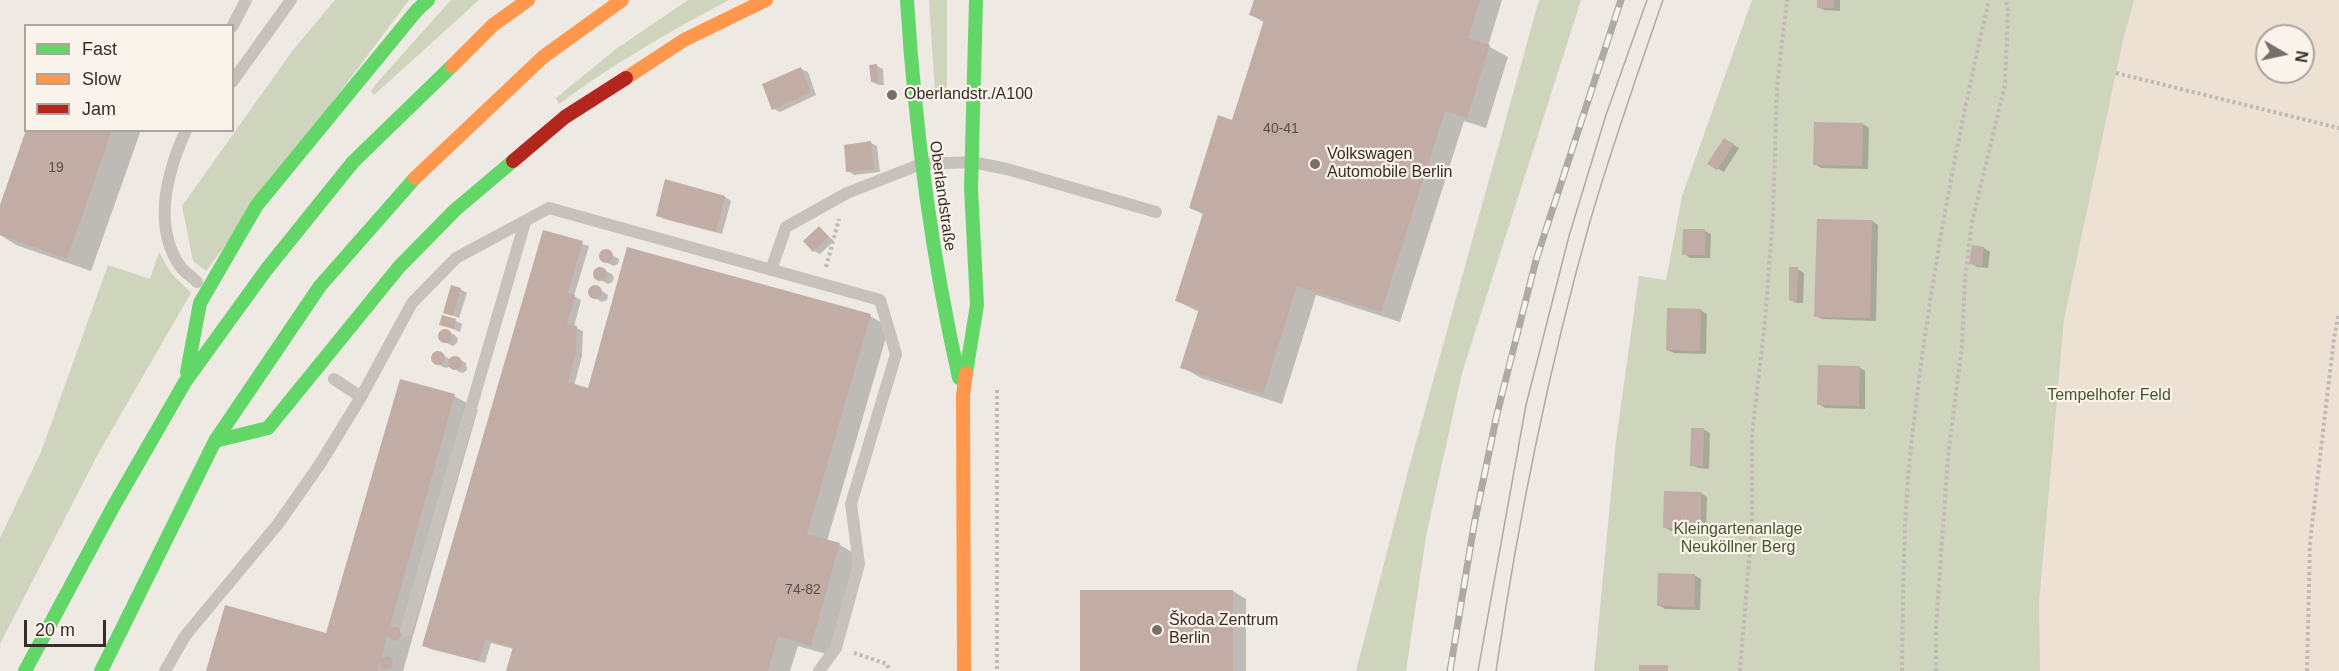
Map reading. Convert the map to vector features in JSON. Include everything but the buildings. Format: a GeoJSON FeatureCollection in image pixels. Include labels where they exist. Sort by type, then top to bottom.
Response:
{"type":"FeatureCollection","features":[{"type":"Feature","properties":{"kind":"main road"},"geometry":{"type":"LineString","coordinates":[[185,382],[200,303],[257,205],[417,10],[428,0]]}},
{"type":"Feature","properties":{"kind":"main road"},"geometry":{"type":"LineString","coordinates":[[26,671],[107,516],[185,382],[266,270],[353,162],[494,25],[528,0]]}},
{"type":"Feature","properties":{"kind":"main road"},"geometry":{"type":"LineString","coordinates":[[101,671],[215,441],[320,286],[405,187],[543,57],[622,0]]}},
{"type":"Feature","properties":{"kind":"main road"},"geometry":{"type":"LineString","coordinates":[[215,441],[268,428],[399,267],[455,210],[565,117],[684,40],[766,0]]}},
{"type":"Feature","properties":{"kind":"main road","name":"Oberlandstraße"},"geometry":{"type":"LineString","coordinates":[[907,0],[912,92],[921,164],[942,308],[963,395]]}},
{"type":"Feature","properties":{"kind":"main road","name":"Oberlandstraße"},"geometry":{"type":"LineString","coordinates":[[964,671],[963,395],[977,305],[971,188],[976,0]]}},
{"type":"Feature","properties":{"kind":"lane"},"geometry":{"type":"LineString","coordinates":[[234,24],[246,0]]}},
{"type":"Feature","properties":{"kind":"lane"},"geometry":{"type":"LineString","coordinates":[[234,79],[291,0]]}},
{"type":"Feature","properties":{"kind":"lane"},"geometry":{"type":"LineString","coordinates":[[185,132],[175,154],[167,182],[165,212],[169,245],[181,267],[197,282]]}},
{"type":"Feature","properties":{"kind":"lane"},"geometry":{"type":"LineString","coordinates":[[771,270],[786,227],[847,193],[921,164],[972,162],[1007,169],[1156,212]]}},
{"type":"Feature","properties":{"kind":"lane"},"geometry":{"type":"LineString","coordinates":[[165,671],[186,636],[278,524],[320,464],[361,398],[412,303],[456,258],[549,208],[880,300],[896,354],[851,504],[860,564],[836,648],[819,671]]}},
{"type":"Feature","properties":{"kind":"lane"},"geometry":{"type":"LineString","coordinates":[[406,631],[525,222]]}},
{"type":"Feature","properties":{"kind":"lane"},"geometry":{"type":"LineString","coordinates":[[334,379],[361,398]]}},
{"type":"Feature","properties":{"kind":"path"},"geometry":{"type":"LineString","coordinates":[[1740,671],[1752,524],[1752,435],[1765,321],[1773,214],[1777,87],[1787,0]]}},
{"type":"Feature","properties":{"kind":"path"},"geometry":{"type":"LineString","coordinates":[[1902,671],[1909,468],[1922,350],[1964,106],[1989,0]]}},
{"type":"Feature","properties":{"kind":"path"},"geometry":{"type":"LineString","coordinates":[[1936,671],[1936,626],[1948,457],[1962,345],[1965,279],[1972,222],[2005,85],[2008,11],[2006,0]]}},
{"type":"Feature","properties":{"kind":"path"},"geometry":{"type":"LineString","coordinates":[[2116,73],[2339,128]]}},
{"type":"Feature","properties":{"kind":"path"},"geometry":{"type":"LineString","coordinates":[[821,284],[847,193]]}},
{"type":"Feature","properties":{"kind":"path"},"geometry":{"type":"LineString","coordinates":[[2307,671],[2310,543],[2334,338],[2339,313]]}},
{"type":"Feature","properties":{"kind":"path"},"geometry":{"type":"LineString","coordinates":[[997,380],[997,671]]}},
{"type":"Feature","properties":{"kind":"path"},"geometry":{"type":"LineString","coordinates":[[836,648],[887,664],[889,671]]}},
{"type":"Feature","properties":{"kind":"green space"},"geometry":{"type":"Polygon","coordinates":[[[335,0],[409,0],[206,271],[193,261],[182,206],[293,50],[335,0]]]}},
{"type":"Feature","properties":{"kind":"green space"},"geometry":{"type":"Polygon","coordinates":[[[451,0],[479,0],[374,95],[371,91],[375,85],[451,0]]]}},
{"type":"Feature","properties":{"kind":"green space"},"geometry":{"type":"Polygon","coordinates":[[[688,0],[729,0],[642,49],[559,104],[556,98],[616,49],[688,0]]]}},
{"type":"Feature","properties":{"kind":"green space"},"geometry":{"type":"Polygon","coordinates":[[[929,0],[947,0],[947,94],[935,95],[929,0]]]}},
{"type":"Feature","properties":{"kind":"green space"},"geometry":{"type":"Polygon","coordinates":[[[1539,0],[1581,0],[1462,373],[1426,536],[1406,671],[1356,671],[1407,475],[1539,0]]]}},
{"type":"Feature","properties":{"kind":"green space","name":"Tempelhofer Feld"},"geometry":{"type":"Polygon","coordinates":[[[1752,0],[2339,0],[2339,671],[1594,671],[1616,441],[1639,276],[1666,280],[1682,196],[1752,0]]]}},
{"type":"Feature","properties":{"kind":"green space"},"geometry":{"type":"Polygon","coordinates":[[[159,252],[171,273],[191,293],[99,452],[0,644],[0,538],[41,452],[108,265],[150,279],[159,252]]]}},
{"type":"Feature","properties":{"kind":"shaded area"},"geometry":{"type":"Polygon","coordinates":[[[2134,0],[2339,0],[2339,671],[2040,671],[2039,603],[2064,319],[2122,44],[2134,0]]]}},
{"type":"Feature","properties":{"kind":"tram line"},"geometry":{"type":"LineString","coordinates":[[1478,671],[1526,405],[1569,236],[1606,115],[1647,0]]}},
{"type":"Feature","properties":{"kind":"tram line"},"geometry":{"type":"LineString","coordinates":[[1496,671],[1524,502],[1560,335],[1597,197],[1663,0]]}},
{"type":"Feature","properties":{"kind":"railway"},"geometry":{"type":"LineString","coordinates":[[1450,671],[1474,525],[1497,414],[1536,260],[1621,0]]}},
{"type":"Feature","properties":{"kind":"traffic: fast"},"geometry":{"type":"LineString","coordinates":[[187,372],[200,303],[257,205],[417,10],[428,0]]}},
{"type":"Feature","properties":{"kind":"traffic: fast"},"geometry":{"type":"LineString","coordinates":[[907,0],[925,190],[940,284],[959,378]]}},
{"type":"Feature","properties":{"kind":"traffic: fast"},"geometry":{"type":"LineString","coordinates":[[966,373],[977,305],[971,188],[976,0]]}},
{"type":"Feature","properties":{"kind":"traffic: fast"},"geometry":{"type":"LineString","coordinates":[[25,671],[113,507],[185,382],[266,270],[353,162],[452,66]]}},
{"type":"Feature","properties":{"kind":"traffic: fast"},"geometry":{"type":"LineString","coordinates":[[215,441],[268,428],[399,267],[455,210],[513,161]]}},
{"type":"Feature","properties":{"kind":"traffic: fast"},"geometry":{"type":"LineString","coordinates":[[101,671],[215,441],[320,286],[415,178]]}},
{"type":"Feature","properties":{"kind":"traffic: slow"},"geometry":{"type":"LineString","coordinates":[[452,66],[493,25],[528,0]]}},
{"type":"Feature","properties":{"kind":"traffic: slow"},"geometry":{"type":"LineString","coordinates":[[415,178],[543,57],[622,0]]}},
{"type":"Feature","properties":{"kind":"traffic: slow"},"geometry":{"type":"LineString","coordinates":[[626,78],[684,40],[766,0]]}},
{"type":"Feature","properties":{"kind":"traffic: slow"},"geometry":{"type":"LineString","coordinates":[[964,671],[963,395],[966,373]]}},
{"type":"Feature","properties":{"kind":"traffic: jam"},"geometry":{"type":"LineString","coordinates":[[513,161],[565,117],[626,78]]}},
{"type":"Feature","properties":{"kind":"place","name":"Oberlandstr./A100"},"geometry":{"type":"Point","coordinates":[892,95]}},
{"type":"Feature","properties":{"kind":"place","name":"Volkswagen Automobile Berlin"},"geometry":{"type":"Point","coordinates":[1315,164]}},
{"type":"Feature","properties":{"kind":"place","name":"Škoda Zentrum Berlin"},"geometry":{"type":"Point","coordinates":[1157,630]}},
{"type":"Feature","properties":{"kind":"park label","name":"Kleingartenanlage Neuköllner Berg"},"geometry":{"type":"Point","coordinates":[1738,539]}}]}
